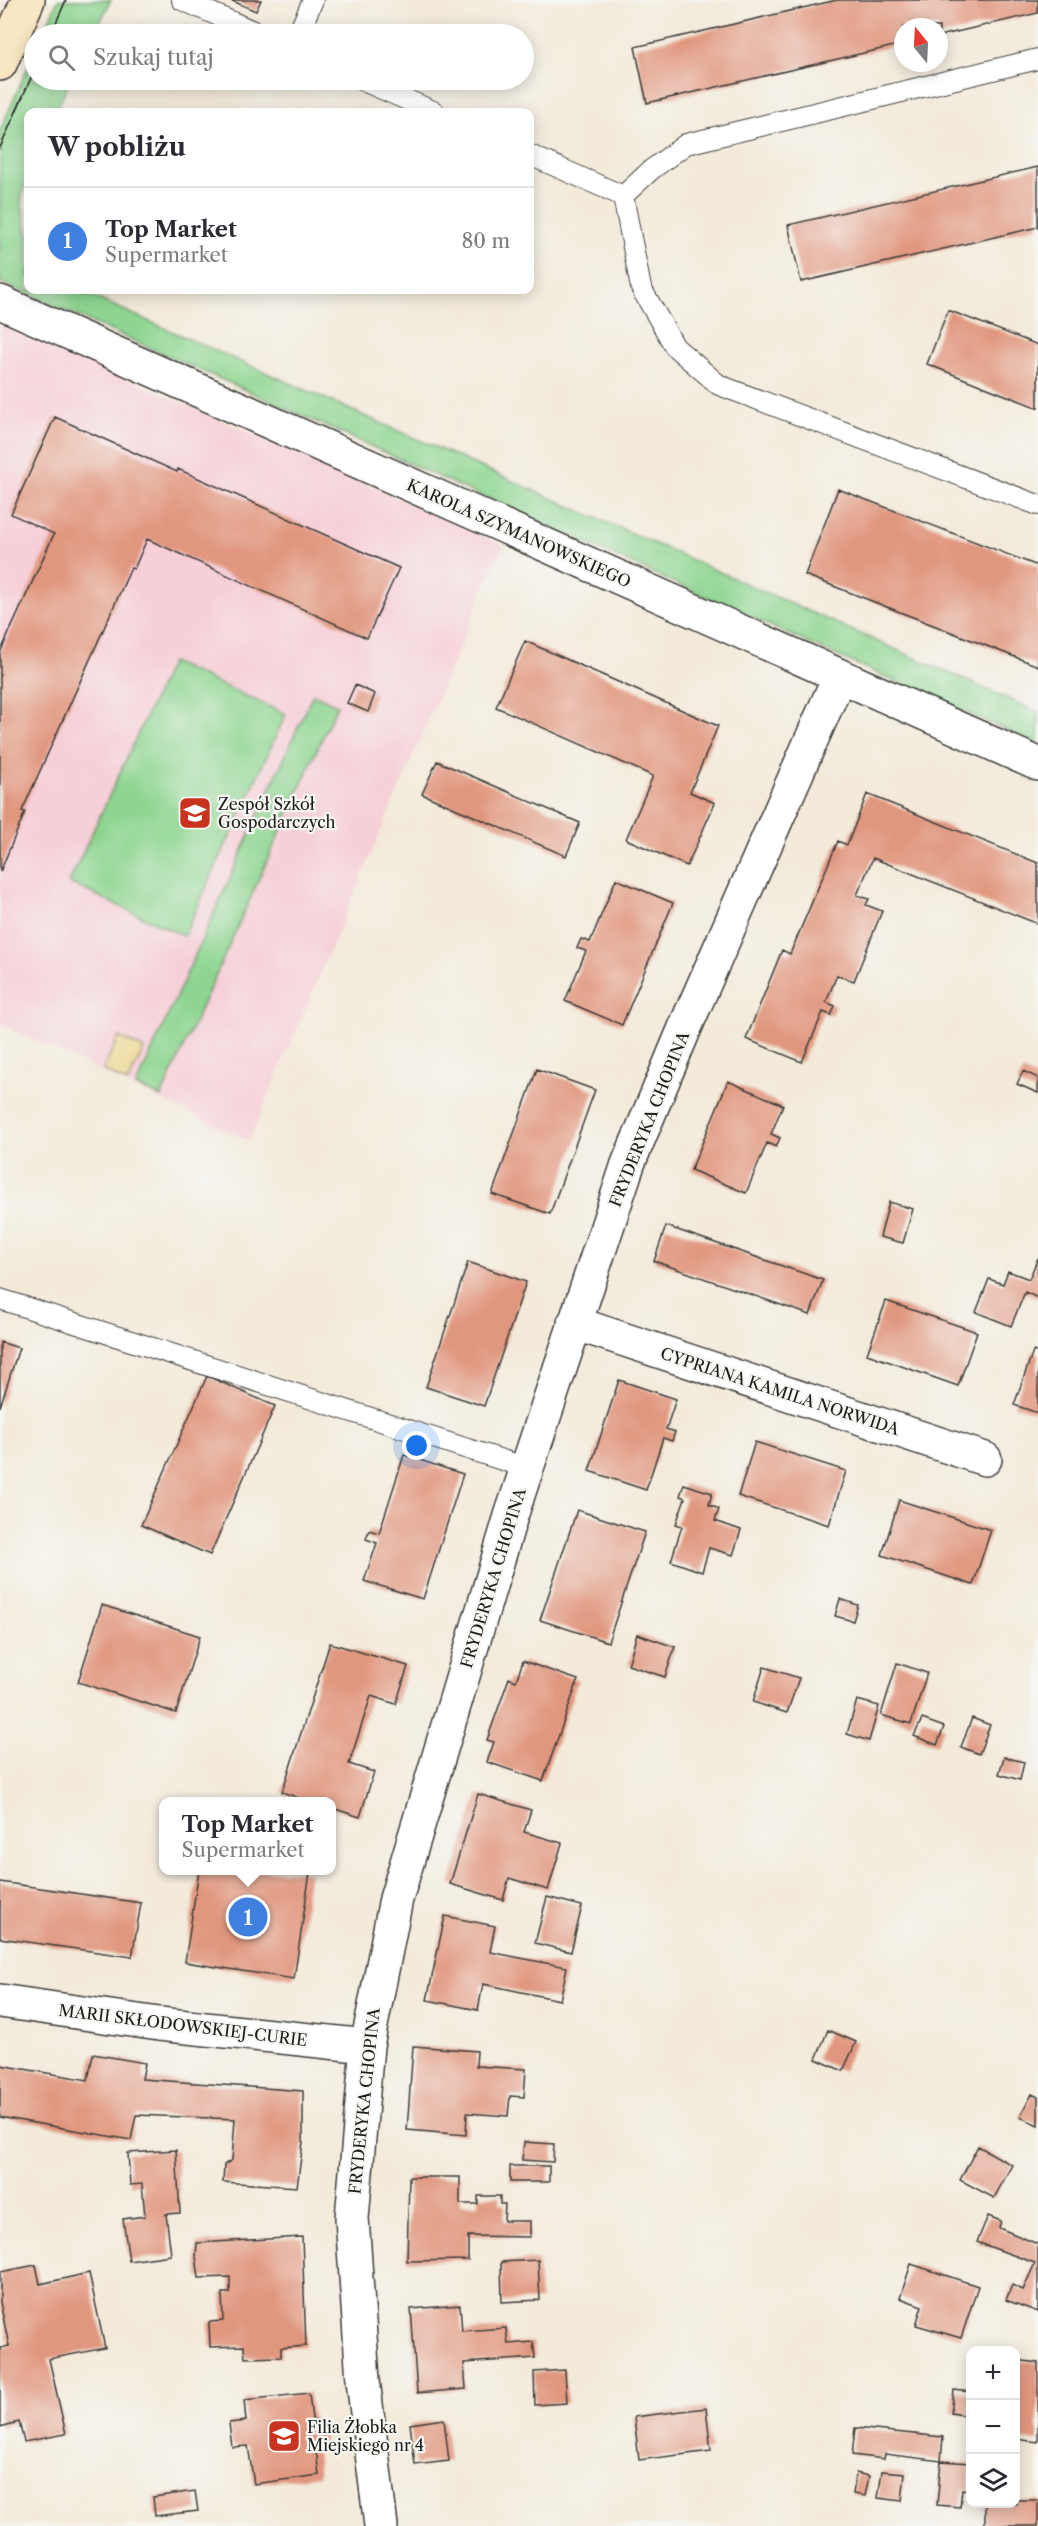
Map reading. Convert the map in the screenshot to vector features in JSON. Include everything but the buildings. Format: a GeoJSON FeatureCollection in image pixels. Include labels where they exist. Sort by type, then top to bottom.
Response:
{"type":"FeatureCollection","features":[{"type":"Feature","properties":{"kind":"main road"},"geometry":{"type":"LineString","coordinates":[[0,64],[28,0]]}},
{"type":"Feature","properties":{"kind":"street","name":"KAROLA SZYMANOWSKIEGO"},"geometry":{"type":"LineString","coordinates":[[0,302],[1038,764]]}},
{"type":"Feature","properties":{"kind":"street","name":"FRYDERYKA CHOPINA"},"geometry":{"type":"LineString","coordinates":[[381,2526],[363,2380],[352,2218],[367,2046],[396,1899],[527,1468],[628,1164],[687,1023],[839,677]]}},
{"type":"Feature","properties":{"kind":"street","name":"CYPRIANA KAMILA NORWIDA"},"geometry":{"type":"LineString","coordinates":[[574,1323],[985,1459]]}},
{"type":"Feature","properties":{"kind":"street","name":"MARII SKŁODOWSKIEJ-CURIE"},"geometry":{"type":"LineString","coordinates":[[0,2001],[159,2024],[367,2046]]}},
{"type":"Feature","properties":{"kind":"lane"},"geometry":{"type":"LineString","coordinates":[[182,0],[237,24]]}},
{"type":"Feature","properties":{"kind":"lane"},"geometry":{"type":"LineString","coordinates":[[302,24],[313,0]]}},
{"type":"Feature","properties":{"kind":"lane"},"geometry":{"type":"LineString","coordinates":[[623,196],[651,170],[686,144],[1038,59]]}},
{"type":"Feature","properties":{"kind":"lane"},"geometry":{"type":"LineString","coordinates":[[384,90],[426,108]]}},
{"type":"Feature","properties":{"kind":"lane"},"geometry":{"type":"LineString","coordinates":[[534,157],[623,196]]}},
{"type":"Feature","properties":{"kind":"lane"},"geometry":{"type":"LineString","coordinates":[[623,196],[641,288],[675,347],[718,384],[1038,505]]}},
{"type":"Feature","properties":{"kind":"lane"},"geometry":{"type":"LineString","coordinates":[[0,1299],[527,1468]]}},
{"type":"Feature","properties":{"kind":"shaded area","name":"Zespół Szkół Gospodarczych"},"geometry":{"type":"Polygon","coordinates":[[[0,322],[503,545],[249,1141],[0,1024],[0,322]]]}},
{"type":"Feature","properties":{"kind":"green space"},"geometry":{"type":"Polygon","coordinates":[[[58,0],[111,0],[99,24],[47,24],[58,0]]]}},
{"type":"Feature","properties":{"kind":"green space"},"geometry":{"type":"Polygon","coordinates":[[[24,76],[24,90],[66,90],[57,108],[24,108],[24,186],[21,201],[24,216],[24,293],[0,282],[0,131],[24,76]]]}},
{"type":"Feature","properties":{"kind":"green space"},"geometry":{"type":"Polygon","coordinates":[[[27,294],[87,294],[1038,712],[1038,744],[808,643],[27,294]]]}},
{"type":"Feature","properties":{"kind":"green space"},"geometry":{"type":"Polygon","coordinates":[[[171,662],[286,714],[184,936],[69,883],[171,662]]]}},
{"type":"Feature","properties":{"kind":"green space"},"geometry":{"type":"Polygon","coordinates":[[[313,694],[337,705],[161,1097],[136,1086],[313,694]]]}},
{"type":"Feature","properties":{"kind":"sand"},"geometry":{"type":"Polygon","coordinates":[[[119,1037],[144,1049],[127,1083],[103,1070],[119,1037]]]}},
{"type":"Feature","properties":{"kind":"tram line"},"geometry":{"type":"LineString","coordinates":[[55,24],[66,0]]}},
{"type":"Feature","properties":{"kind":"tram line"},"geometry":{"type":"LineString","coordinates":[[0,148],[26,90]]}},
{"type":"Feature","properties":{"kind":"place","name":"Zespół Szkół Gospodarczych"},"geometry":{"type":"Point","coordinates":[195,813]}},
{"type":"Feature","properties":{"kind":"place","name":"Top Market"},"geometry":{"type":"Point","coordinates":[248,1917]}},
{"type":"Feature","properties":{"kind":"place","name":"Filia Żłobka Miejskiego nr 4"},"geometry":{"type":"Point","coordinates":[284,2436]}}]}
